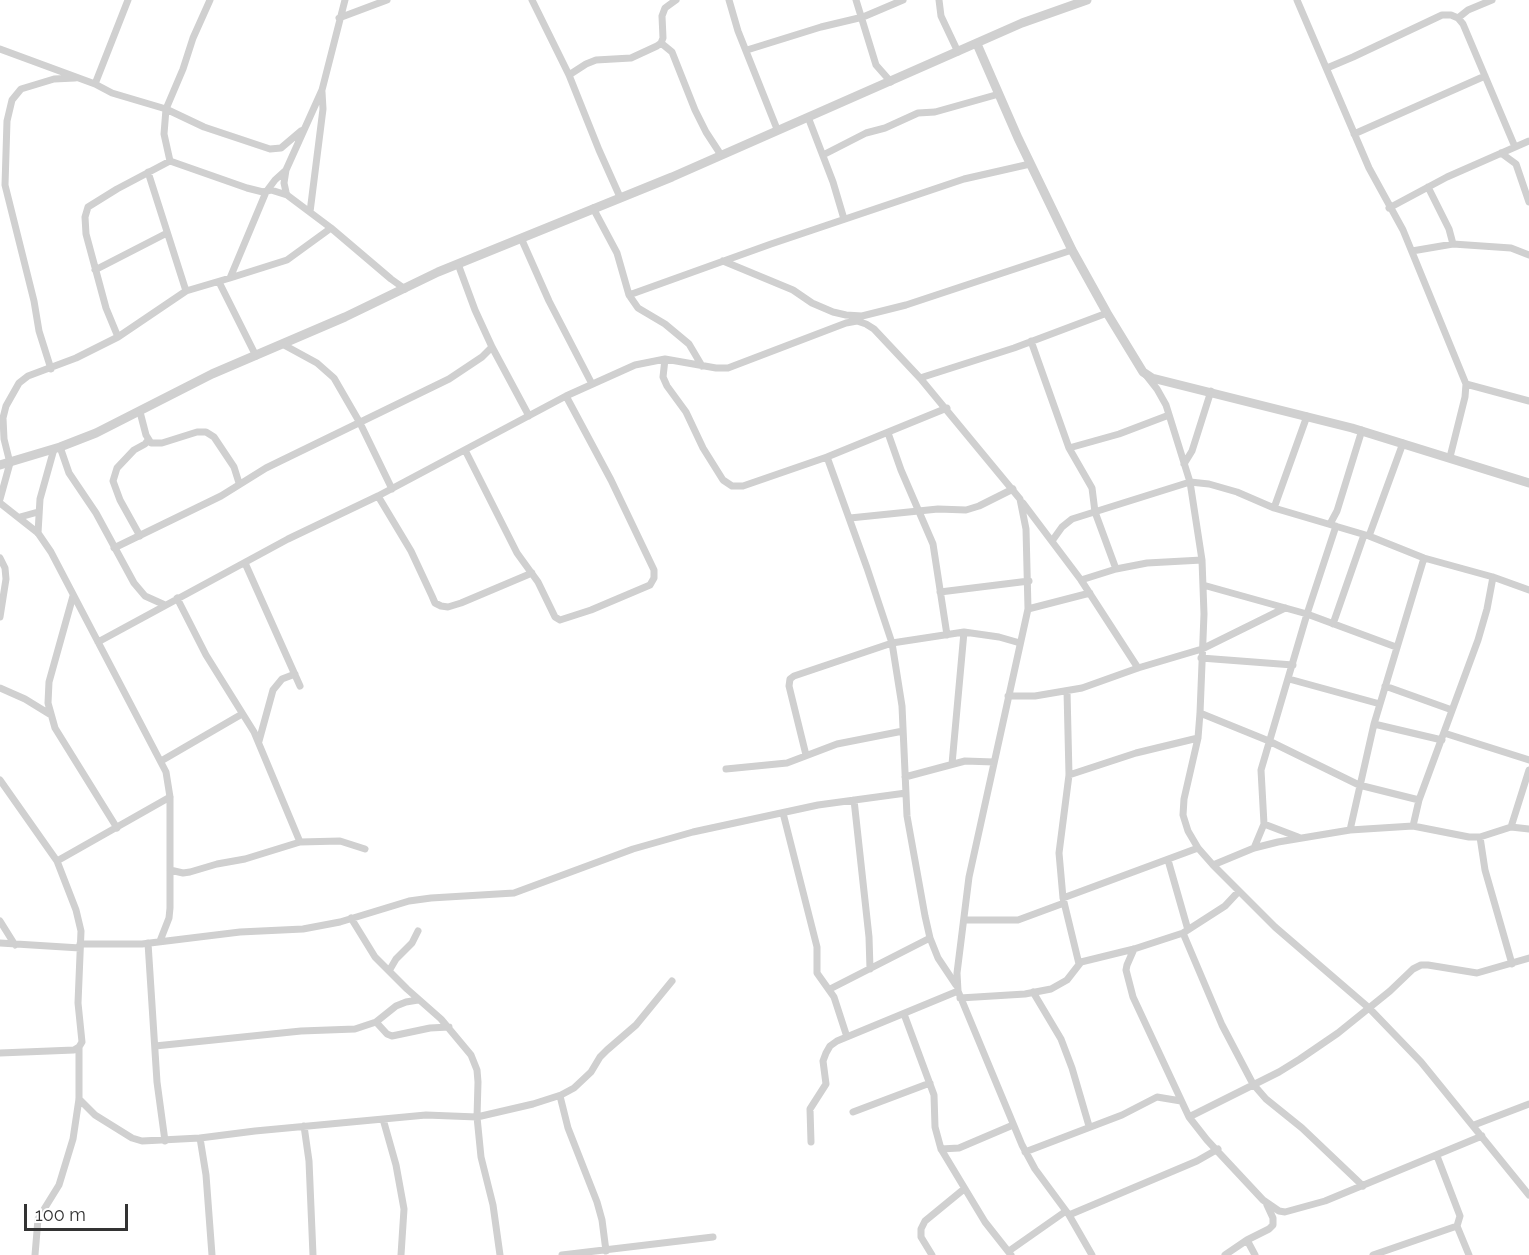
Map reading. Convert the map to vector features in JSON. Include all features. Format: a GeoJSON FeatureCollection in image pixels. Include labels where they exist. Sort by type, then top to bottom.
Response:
{"type":"FeatureCollection","features":[{"type":"Feature","properties":{"kind":"street"},"geometry":{"type":"LineString","coordinates":[[95,84],[128,0]]}},
{"type":"Feature","properties":{"kind":"street"},"geometry":{"type":"LineString","coordinates":[[170,161],[164,134],[166,110],[210,0]]}},
{"type":"Feature","properties":{"kind":"street"},"geometry":{"type":"LineString","coordinates":[[287,195],[284,183],[286,170],[322,90],[345,0]]}},
{"type":"Feature","properties":{"kind":"street"},"geometry":{"type":"LineString","coordinates":[[339,18],[387,0]]}},
{"type":"Feature","properties":{"kind":"street"},"geometry":{"type":"LineString","coordinates":[[532,0],[569,75],[620,197]]}},
{"type":"Feature","properties":{"kind":"street"},"geometry":{"type":"LineString","coordinates":[[569,75],[596,60],[631,58],[661,43],[663,38],[662,16],[665,8],[675,0]]}},
{"type":"Feature","properties":{"kind":"street"},"geometry":{"type":"LineString","coordinates":[[729,0],[738,31],[777,129]]}},
{"type":"Feature","properties":{"kind":"street"},"geometry":{"type":"LineString","coordinates":[[856,0],[876,65],[891,82]]}},
{"type":"Feature","properties":{"kind":"street"},"geometry":{"type":"LineString","coordinates":[[747,50],[812,29],[863,17],[903,0]]}},
{"type":"Feature","properties":{"kind":"street"},"geometry":{"type":"LineString","coordinates":[[939,0],[941,16],[958,52]]}},
{"type":"Feature","properties":{"kind":"street"},"geometry":{"type":"LineString","coordinates":[[5,464],[57,448],[140,412],[212,374],[284,345],[458,264],[721,155],[1022,23],[1087,0]]}},
{"type":"Feature","properties":{"kind":"street"},"geometry":{"type":"LineString","coordinates":[[1297,0],[1354,134],[1389,208],[1403,230],[1466,384],[1465,397],[1450,457]]}},
{"type":"Feature","properties":{"kind":"street"},"geometry":{"type":"LineString","coordinates":[[1458,18],[1468,10],[1492,0]]}},
{"type":"Feature","properties":{"kind":"street"},"geometry":{"type":"LineString","coordinates":[[1327,68],[1442,15],[1451,15],[1463,24],[1515,147]]}},
{"type":"Feature","properties":{"kind":"street"},"geometry":{"type":"LineString","coordinates":[[661,43],[672,52],[691,102],[721,155]]}},
{"type":"Feature","properties":{"kind":"street"},"geometry":{"type":"LineString","coordinates":[[977,44],[1030,164],[1072,250],[1143,372],[1157,389],[1169,415],[1190,482],[1202,560],[1203,585],[1198,738],[1188,778],[1183,815],[1188,831],[1198,848],[1275,927],[1369,1008],[1421,1062],[1529,1195]]}},
{"type":"Feature","properties":{"kind":"street"},"geometry":{"type":"LineString","coordinates":[[0,49],[95,84],[112,93],[166,110],[198,124],[270,149],[281,148],[306,128]]}},
{"type":"Feature","properties":{"kind":"street"},"geometry":{"type":"LineString","coordinates":[[1354,134],[1485,76]]}},
{"type":"Feature","properties":{"kind":"street"},"geometry":{"type":"LineString","coordinates":[[51,369],[39,331],[34,301],[5,185],[7,122],[12,100],[21,89],[54,79],[75,78]]}},
{"type":"Feature","properties":{"kind":"street"},"geometry":{"type":"LineString","coordinates":[[310,212],[323,109],[322,90]]}},
{"type":"Feature","properties":{"kind":"street"},"geometry":{"type":"LineString","coordinates":[[823,155],[866,134],[918,113],[935,112],[999,94]]}},
{"type":"Feature","properties":{"kind":"street"},"geometry":{"type":"LineString","coordinates":[[808,117],[844,219]]}},
{"type":"Feature","properties":{"kind":"street"},"geometry":{"type":"LineString","coordinates":[[1389,208],[1428,187],[1529,141]]}},
{"type":"Feature","properties":{"kind":"street"},"geometry":{"type":"LineString","coordinates":[[1501,153],[1516,164],[1529,202]]}},
{"type":"Feature","properties":{"kind":"street"},"geometry":{"type":"LineString","coordinates":[[118,337],[106,308],[95,270],[86,234],[85,217],[88,207],[170,161],[247,188],[266,192],[271,190],[287,195],[405,289]]}},
{"type":"Feature","properties":{"kind":"street"},"geometry":{"type":"LineString","coordinates":[[629,295],[964,179],[1030,164]]}},
{"type":"Feature","properties":{"kind":"street"},"geometry":{"type":"LineString","coordinates":[[230,278],[266,192],[286,170]]}},
{"type":"Feature","properties":{"kind":"street"},"geometry":{"type":"LineString","coordinates":[[148,172],[186,291]]}},
{"type":"Feature","properties":{"kind":"street"},"geometry":{"type":"LineString","coordinates":[[1428,187],[1449,229],[1453,244]]}},
{"type":"Feature","properties":{"kind":"street"},"geometry":{"type":"LineString","coordinates":[[592,208],[616,253],[629,295],[638,309],[665,324],[689,344],[702,366]]}},
{"type":"Feature","properties":{"kind":"street"},"geometry":{"type":"LineString","coordinates":[[160,941],[169,918],[170,797],[168,779],[161,761],[51,552],[38,533],[0,501],[5,464],[2,437],[3,418],[12,394],[28,376],[51,369],[118,337],[186,291],[287,260],[331,228]]}},
{"type":"Feature","properties":{"kind":"street"},"geometry":{"type":"LineString","coordinates":[[95,270],[167,233]]}},
{"type":"Feature","properties":{"kind":"street"},"geometry":{"type":"LineString","coordinates":[[520,238],[549,301],[592,384]]}},
{"type":"Feature","properties":{"kind":"street"},"geometry":{"type":"LineString","coordinates":[[1412,251],[1453,244],[1511,248],[1529,255]]}},
{"type":"Feature","properties":{"kind":"street"},"geometry":{"type":"LineString","coordinates":[[723,261],[793,290],[812,303],[833,312],[862,316],[906,305],[1072,250]]}},
{"type":"Feature","properties":{"kind":"street"},"geometry":{"type":"LineString","coordinates":[[458,264],[492,347],[529,416]]}},
{"type":"Feature","properties":{"kind":"street"},"geometry":{"type":"LineString","coordinates":[[219,282],[256,356]]}},
{"type":"Feature","properties":{"kind":"street"},"geometry":{"type":"LineString","coordinates":[[920,378],[1107,313]]}},
{"type":"Feature","properties":{"kind":"street"},"geometry":{"type":"LineString","coordinates":[[98,642],[288,539],[392,489],[566,396],[634,365],[664,359],[728,368],[857,321],[874,329],[920,378],[1013,489],[1081,580],[1138,668]]}},
{"type":"Feature","properties":{"kind":"street"},"geometry":{"type":"LineString","coordinates":[[1031,341],[1069,448],[1092,488],[1095,512],[1116,569]]}},
{"type":"Feature","properties":{"kind":"street"},"geometry":{"type":"LineString","coordinates":[[284,345],[326,370],[334,378],[360,423],[392,489]]}},
{"type":"Feature","properties":{"kind":"street"},"geometry":{"type":"LineString","coordinates":[[114,548],[221,496],[239,483],[449,378],[483,357],[492,347]]}},
{"type":"Feature","properties":{"kind":"street"},"geometry":{"type":"LineString","coordinates":[[664,359],[663,377],[667,386],[686,412],[703,448],[723,480],[732,486],[743,486],[827,457],[946,408]]}},
{"type":"Feature","properties":{"kind":"street"},"geometry":{"type":"LineString","coordinates":[[1143,372],[1152,378],[1362,430],[1529,483]]}},
{"type":"Feature","properties":{"kind":"street"},"geometry":{"type":"LineString","coordinates":[[1466,384],[1529,401]]}},
{"type":"Feature","properties":{"kind":"street"},"geometry":{"type":"LineString","coordinates":[[1184,464],[1190,456],[1210,391]]}},
{"type":"Feature","properties":{"kind":"street"},"geometry":{"type":"LineString","coordinates":[[465,450],[517,553],[532,573],[551,612],[560,620],[622,598],[650,585],[654,578],[654,570],[611,480],[566,396]]}},
{"type":"Feature","properties":{"kind":"street"},"geometry":{"type":"LineString","coordinates":[[140,412],[148,440],[152,443],[162,443],[186,434],[206,432],[218,441],[234,467],[239,483]]}},
{"type":"Feature","properties":{"kind":"street"},"geometry":{"type":"LineString","coordinates":[[1069,448],[1169,415]]}},
{"type":"Feature","properties":{"kind":"street"},"geometry":{"type":"LineString","coordinates":[[1274,508],[1307,416]]}},
{"type":"Feature","properties":{"kind":"street"},"geometry":{"type":"LineString","coordinates":[[1254,849],[1264,824],[1261,770],[1336,511],[1362,430]]}},
{"type":"Feature","properties":{"kind":"street"},"geometry":{"type":"LineString","coordinates":[[888,433],[901,470],[933,544],[947,635]]}},
{"type":"Feature","properties":{"kind":"street"},"geometry":{"type":"LineString","coordinates":[[140,536],[120,500],[113,481],[117,468],[134,450],[148,440]]}},
{"type":"Feature","properties":{"kind":"street"},"geometry":{"type":"LineString","coordinates":[[1333,624],[1403,443]]}},
{"type":"Feature","properties":{"kind":"street"},"geometry":{"type":"LineString","coordinates":[[38,533],[41,493],[57,448]]}},
{"type":"Feature","properties":{"kind":"street"},"geometry":{"type":"LineString","coordinates":[[57,448],[69,473],[96,513],[140,591],[165,604]]}},
{"type":"Feature","properties":{"kind":"street"},"geometry":{"type":"LineString","coordinates":[[827,457],[892,643],[902,706],[908,816],[930,939],[938,958],[959,992],[1026,1152],[1035,1169],[1068,1213],[1091,1252],[1083,1255]]}},
{"type":"Feature","properties":{"kind":"street"},"geometry":{"type":"LineString","coordinates":[[1052,541],[1068,522],[1082,515],[1190,482],[1209,484],[1228,490],[1274,508],[1333,525],[1424,558],[1493,577],[1529,590]]}},
{"type":"Feature","properties":{"kind":"street"},"geometry":{"type":"LineString","coordinates":[[850,518],[919,511],[966,510],[1013,489]]}},
{"type":"Feature","properties":{"kind":"street"},"geometry":{"type":"LineString","coordinates":[[378,496],[411,551],[435,603],[441,606],[448,607],[460,603],[532,573]]}},
{"type":"Feature","properties":{"kind":"street"},"geometry":{"type":"LineString","coordinates":[[959,992],[957,973],[969,877],[1028,609],[1026,529],[1020,499]]}},
{"type":"Feature","properties":{"kind":"street"},"geometry":{"type":"LineString","coordinates":[[20,517],[38,512]]}},
{"type":"Feature","properties":{"kind":"street"},"geometry":{"type":"LineString","coordinates":[[0,558],[5,568],[6,579],[0,617]]}},
{"type":"Feature","properties":{"kind":"street"},"geometry":{"type":"LineString","coordinates":[[1350,830],[1374,724],[1424,558]]}},
{"type":"Feature","properties":{"kind":"street"},"geometry":{"type":"LineString","coordinates":[[1081,580],[1116,569],[1147,563],[1202,560]]}},
{"type":"Feature","properties":{"kind":"street"},"geometry":{"type":"LineString","coordinates":[[245,563],[300,686]]}},
{"type":"Feature","properties":{"kind":"street"},"geometry":{"type":"LineString","coordinates":[[1413,826],[1419,800],[1484,619],[1493,577]]}},
{"type":"Feature","properties":{"kind":"street"},"geometry":{"type":"LineString","coordinates":[[940,592],[1029,581]]}},
{"type":"Feature","properties":{"kind":"street"},"geometry":{"type":"LineString","coordinates":[[1203,585],[1307,614],[1396,647]]}},
{"type":"Feature","properties":{"kind":"street"},"geometry":{"type":"LineString","coordinates":[[1028,609],[1090,593]]}},
{"type":"Feature","properties":{"kind":"street"},"geometry":{"type":"LineString","coordinates":[[73,596],[49,682],[48,703],[51,716],[67,749],[117,828]]}},
{"type":"Feature","properties":{"kind":"street"},"geometry":{"type":"LineString","coordinates":[[177,598],[206,655],[259,741],[300,842]]}},
{"type":"Feature","properties":{"kind":"street"},"geometry":{"type":"LineString","coordinates":[[1008,696],[1035,696],[1067,691],[1202,650],[1285,608]]}},
{"type":"Feature","properties":{"kind":"street"},"geometry":{"type":"LineString","coordinates":[[806,755],[789,686],[790,679],[794,676],[892,643],[964,632],[999,636],[1020,643]]}},
{"type":"Feature","properties":{"kind":"street"},"geometry":{"type":"LineString","coordinates":[[952,764],[964,632]]}},
{"type":"Feature","properties":{"kind":"street"},"geometry":{"type":"LineString","coordinates":[[1202,658],[1293,665]]}},
{"type":"Feature","properties":{"kind":"street"},"geometry":{"type":"LineString","coordinates":[[259,741],[273,690],[282,679],[295,674]]}},
{"type":"Feature","properties":{"kind":"street"},"geometry":{"type":"LineString","coordinates":[[1289,679],[1380,704]]}},
{"type":"Feature","properties":{"kind":"street"},"geometry":{"type":"LineString","coordinates":[[1385,686],[1452,710]]}},
{"type":"Feature","properties":{"kind":"street"},"geometry":{"type":"LineString","coordinates":[[0,688],[25,699],[51,716]]}},
{"type":"Feature","properties":{"kind":"street"},"geometry":{"type":"LineString","coordinates":[[1067,691],[1069,775],[1059,852],[1063,901],[1079,964]]}},
{"type":"Feature","properties":{"kind":"street"},"geometry":{"type":"LineString","coordinates":[[1200,712],[1269,741],[1359,785],[1419,800]]}},
{"type":"Feature","properties":{"kind":"street"},"geometry":{"type":"LineString","coordinates":[[161,761],[242,714]]}},
{"type":"Feature","properties":{"kind":"street"},"geometry":{"type":"LineString","coordinates":[[1374,724],[1443,737],[1529,760]]}},
{"type":"Feature","properties":{"kind":"street"},"geometry":{"type":"LineString","coordinates":[[726,769],[787,763],[837,744],[903,731]]}},
{"type":"Feature","properties":{"kind":"street"},"geometry":{"type":"LineString","coordinates":[[1069,775],[1136,753],[1198,738]]}},
{"type":"Feature","properties":{"kind":"street"},"geometry":{"type":"LineString","coordinates":[[905,777],[965,761],[994,762]]}},
{"type":"Feature","properties":{"kind":"street"},"geometry":{"type":"LineString","coordinates":[[1511,827],[1529,770]]}},
{"type":"Feature","properties":{"kind":"street"},"geometry":{"type":"LineString","coordinates":[[0,780],[57,861],[76,910],[81,931],[78,1003],[82,1042],[74,1050],[0,1053]]}},
{"type":"Feature","properties":{"kind":"street"},"geometry":{"type":"LineString","coordinates":[[0,943],[80,946],[148,943],[240,932],[321,927],[392,906],[431,898],[514,893],[633,849],[693,832],[854,800],[906,793]]}},
{"type":"Feature","properties":{"kind":"street"},"geometry":{"type":"LineString","coordinates":[[57,861],[170,797]]}},
{"type":"Feature","properties":{"kind":"street"},"geometry":{"type":"LineString","coordinates":[[854,800],[870,969]]}},
{"type":"Feature","properties":{"kind":"street"},"geometry":{"type":"LineString","coordinates":[[783,813],[817,947],[817,973],[830,990],[847,1037]]}},
{"type":"Feature","properties":{"kind":"street"},"geometry":{"type":"LineString","coordinates":[[1264,824],[1298,837]]}},
{"type":"Feature","properties":{"kind":"street"},"geometry":{"type":"LineString","coordinates":[[1214,865],[1254,849],[1298,837],[1350,830],[1413,826],[1480,837],[1511,827],[1529,829]]}},
{"type":"Feature","properties":{"kind":"street"},"geometry":{"type":"LineString","coordinates":[[1480,837],[1485,870],[1512,964]]}},
{"type":"Feature","properties":{"kind":"street"},"geometry":{"type":"LineString","coordinates":[[170,870],[190,872],[245,859],[300,842],[340,841],[365,849]]}},
{"type":"Feature","properties":{"kind":"street"},"geometry":{"type":"LineString","coordinates":[[964,920],[1018,920],[1111,879],[1198,848]]}},
{"type":"Feature","properties":{"kind":"street"},"geometry":{"type":"LineString","coordinates":[[1168,860],[1186,932],[1222,1025],[1253,1084],[1266,1099],[1302,1128],[1363,1186]]}},
{"type":"Feature","properties":{"kind":"street"},"geometry":{"type":"LineString","coordinates":[[811,1142],[810,1109],[826,1084],[824,1061],[826,1053],[837,1041],[959,992],[1033,992],[1051,989],[1063,984],[1084,961],[1134,949],[1186,932],[1225,906],[1239,891]]}},
{"type":"Feature","properties":{"kind":"street"},"geometry":{"type":"LineString","coordinates":[[351,918],[375,957],[448,1027],[471,1055],[477,1070],[477,1117],[500,1255]]}},
{"type":"Feature","properties":{"kind":"street"},"geometry":{"type":"LineString","coordinates":[[0,921],[15,945]]}},
{"type":"Feature","properties":{"kind":"street"},"geometry":{"type":"LineString","coordinates":[[389,971],[396,959],[412,943],[418,931]]}},
{"type":"Feature","properties":{"kind":"street"},"geometry":{"type":"LineString","coordinates":[[830,990],[930,939]]}},
{"type":"Feature","properties":{"kind":"street"},"geometry":{"type":"LineString","coordinates":[[148,943],[157,1082],[165,1141]]}},
{"type":"Feature","properties":{"kind":"street"},"geometry":{"type":"LineString","coordinates":[[1134,949],[1126,970],[1132,997],[1189,1117],[1207,1140],[1218,1149],[1263,1200],[1271,1211],[1273,1225]]}},
{"type":"Feature","properties":{"kind":"street"},"geometry":{"type":"LineString","coordinates":[[1189,1117],[1300,1059],[1338,1033],[1413,969],[1428,965],[1477,973],[1529,958]]}},
{"type":"Feature","properties":{"kind":"street"},"geometry":{"type":"LineString","coordinates":[[79,1099],[94,1116],[132,1138],[142,1141],[200,1138],[426,1115],[477,1117],[560,1096],[574,1088],[591,1072],[600,1057],[636,1025],[672,981]]}},
{"type":"Feature","properties":{"kind":"street"},"geometry":{"type":"LineString","coordinates":[[1033,992],[1061,1039],[1089,1126]]}},
{"type":"Feature","properties":{"kind":"street"},"geometry":{"type":"LineString","coordinates":[[155,1046],[301,1031],[355,1029],[376,1022],[396,1006],[418,1000]]}},
{"type":"Feature","properties":{"kind":"street"},"geometry":{"type":"LineString","coordinates":[[904,1014],[934,1095],[935,1127],[941,1149],[985,1222],[1010,1253],[1068,1213],[1197,1161],[1218,1149]]}},
{"type":"Feature","properties":{"kind":"street"},"geometry":{"type":"LineString","coordinates":[[376,1022],[392,1036],[415,1030],[448,1027]]}},
{"type":"Feature","properties":{"kind":"street"},"geometry":{"type":"LineString","coordinates":[[35,1255],[38,1219],[61,1180],[73,1139],[79,1099],[79,1047]]}},
{"type":"Feature","properties":{"kind":"street"},"geometry":{"type":"LineString","coordinates":[[853,1112],[930,1083]]}},
{"type":"Feature","properties":{"kind":"street"},"geometry":{"type":"LineString","coordinates":[[560,1096],[568,1128],[597,1202],[606,1251]]}},
{"type":"Feature","properties":{"kind":"street"},"geometry":{"type":"LineString","coordinates":[[1026,1152],[1122,1115],[1156,1097],[1181,1101]]}},
{"type":"Feature","properties":{"kind":"street"},"geometry":{"type":"LineString","coordinates":[[1474,1125],[1529,1104]]}},
{"type":"Feature","properties":{"kind":"street"},"geometry":{"type":"LineString","coordinates":[[383,1119],[396,1165],[404,1209],[401,1255]]}},
{"type":"Feature","properties":{"kind":"street"},"geometry":{"type":"LineString","coordinates":[[941,1149],[959,1148],[1013,1125]]}},
{"type":"Feature","properties":{"kind":"street"},"geometry":{"type":"LineString","coordinates":[[303,1126],[309,1161],[313,1255]]}},
{"type":"Feature","properties":{"kind":"street"},"geometry":{"type":"LineString","coordinates":[[1263,1200],[1279,1211],[1285,1212],[1325,1201],[1482,1136]]}},
{"type":"Feature","properties":{"kind":"street"},"geometry":{"type":"LineString","coordinates":[[200,1138],[206,1175],[212,1255]]}},
{"type":"Feature","properties":{"kind":"street"},"geometry":{"type":"LineString","coordinates":[[1373,1255],[1457,1226],[1460,1216],[1437,1156]]}},
{"type":"Feature","properties":{"kind":"street"},"geometry":{"type":"LineString","coordinates":[[932,1255],[921,1237],[921,1229],[925,1221],[964,1189]]}},
{"type":"Feature","properties":{"kind":"street"},"geometry":{"type":"LineString","coordinates":[[1225,1255],[1247,1240],[1265,1233],[1285,1212]]}},
{"type":"Feature","properties":{"kind":"street"},"geometry":{"type":"LineString","coordinates":[[1457,1226],[1469,1255]]}},
{"type":"Feature","properties":{"kind":"street"},"geometry":{"type":"LineString","coordinates":[[562,1255],[620,1252],[683,1240],[713,1238]]}},
{"type":"Feature","properties":{"kind":"street"},"geometry":{"type":"LineString","coordinates":[[1247,1240],[1255,1255]]}}]}
